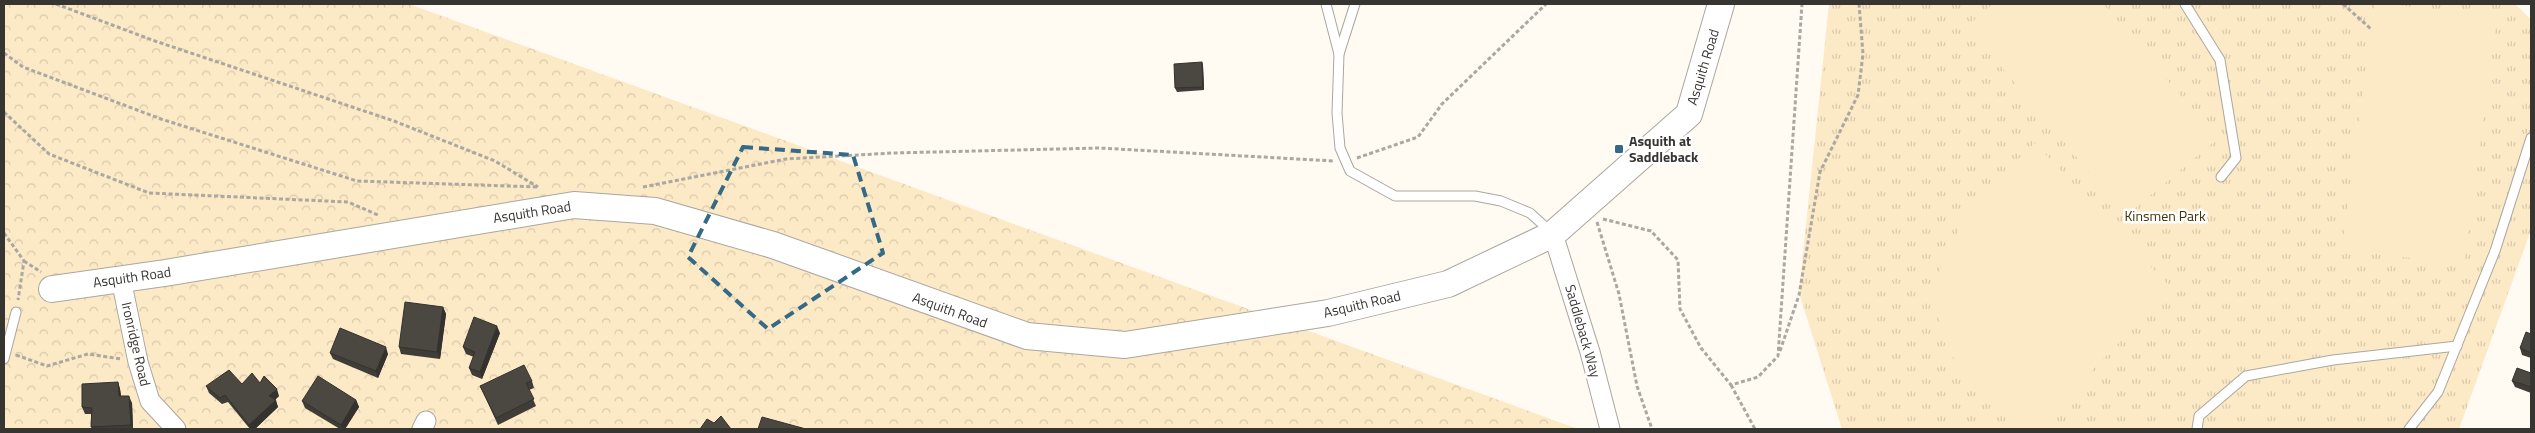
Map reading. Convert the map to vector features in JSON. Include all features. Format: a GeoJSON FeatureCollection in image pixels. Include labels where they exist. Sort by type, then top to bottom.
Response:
{"type":"FeatureCollection","features":[{"type":"Feature","properties":{"kind":"street","name":"Asquith Road"},"geometry":{"type":"LineString","coordinates":[[52,289],[574,205],[655,211],[773,245],[1027,336],[1125,345],[1328,313],[1448,284],[1553,234],[1688,114],[1722,4]]}},
{"type":"Feature","properties":{"kind":"street","name":"Saddleback Way"},"geometry":{"type":"LineString","coordinates":[[1553,234],[1590,352],[1610,429]]}},
{"type":"Feature","properties":{"kind":"street","name":"Ironridge Road"},"geometry":{"type":"LineString","coordinates":[[121,279],[138,362],[150,401],[176,429]]}},
{"type":"Feature","properties":{"kind":"lane"},"geometry":{"type":"LineString","coordinates":[[1326,4],[1339,54]]}},
{"type":"Feature","properties":{"kind":"lane"},"geometry":{"type":"LineString","coordinates":[[1355,4],[1339,54],[1337,113],[1340,148],[1350,171],[1395,196],[1475,196],[1501,201],[1530,213],[1553,234]]}},
{"type":"Feature","properties":{"kind":"lane"},"geometry":{"type":"LineString","coordinates":[[2185,4],[2220,60],[2236,158],[2221,177]]}},
{"type":"Feature","properties":{"kind":"lane"},"geometry":{"type":"LineString","coordinates":[[2409,429],[2438,392],[2494,251],[2531,138]]}},
{"type":"Feature","properties":{"kind":"lane"},"geometry":{"type":"LineString","coordinates":[[5,356],[16,312]]}},
{"type":"Feature","properties":{"kind":"lane"},"geometry":{"type":"LineString","coordinates":[[2197,429],[2199,416],[2246,376],[2333,360],[2457,346]]}},
{"type":"Feature","properties":{"kind":"path"},"geometry":{"type":"LineString","coordinates":[[56,4],[155,41],[394,122],[495,160],[539,187],[574,205]]}},
{"type":"Feature","properties":{"kind":"path"},"geometry":{"type":"LineString","coordinates":[[638,187],[666,184],[786,159],[893,153],[1099,148],[1345,162],[1418,137],[1442,104],[1546,4]]}},
{"type":"Feature","properties":{"kind":"path"},"geometry":{"type":"LineString","coordinates":[[1778,356],[1802,4]]}},
{"type":"Feature","properties":{"kind":"path"},"geometry":{"type":"LineString","coordinates":[[1731,385],[1758,377],[1778,356],[1799,295],[1820,172],[1858,95],[1864,54],[1859,4]]}},
{"type":"Feature","properties":{"kind":"path"},"geometry":{"type":"LineString","coordinates":[[2343,4],[2371,29]]}},
{"type":"Feature","properties":{"kind":"path"},"geometry":{"type":"LineString","coordinates":[[4,53],[23,67],[162,119],[357,181],[539,187]]}},
{"type":"Feature","properties":{"kind":"path"},"geometry":{"type":"LineString","coordinates":[[4,112],[49,154],[149,193],[348,202],[382,216]]}},
{"type":"Feature","properties":{"kind":"path"},"geometry":{"type":"LineString","coordinates":[[1652,429],[1636,386],[1619,294],[1596,218],[1651,231],[1678,260],[1680,309],[1701,348],[1731,385],[1755,429]]}},
{"type":"Feature","properties":{"kind":"path"},"geometry":{"type":"LineString","coordinates":[[4,233],[24,261],[16,312]]}},
{"type":"Feature","properties":{"kind":"path"},"geometry":{"type":"LineString","coordinates":[[5,356],[47,366],[88,354],[138,362]]}},
{"type":"Feature","properties":{"kind":"highlighted area"},"geometry":{"type":"Polygon","coordinates":[[[743,147],[853,155],[883,253],[768,329],[688,257],[743,147]]]}},
{"type":"Feature","properties":{"kind":"green space"},"geometry":{"type":"Polygon","coordinates":[[[4,4],[409,4],[1578,429],[4,429],[4,4]]]}},
{"type":"Feature","properties":{"kind":"green space","name":"Kinsmen Park"},"geometry":{"type":"Polygon","coordinates":[[[1829,4],[2515,4],[2531,20],[2531,230],[2459,429],[1842,429],[1799,293],[1829,4]]]}},
{"type":"Feature","properties":{"kind":"green space"},"geometry":{"type":"Polygon","coordinates":[[[1993,4],[2103,4],[2217,139],[2126,216],[1967,26],[1993,4]]]}},
{"type":"Feature","properties":{"kind":"green space"},"geometry":{"type":"Polygon","coordinates":[[[2374,4],[2390,4],[2497,18],[2464,265],[2342,249],[2374,4]]]}},
{"type":"Feature","properties":{"kind":"green space"},"geometry":{"type":"Polygon","coordinates":[[[2035,143],[2171,288],[2036,429],[2020,429],[1948,352],[1930,290],[1972,202],[2035,143]]]}},
{"type":"Feature","properties":{"kind":"building"},"geometry":{"type":"Polygon","coordinates":[[[1202,62],[1203,87],[1175,88],[1174,64],[1202,62]]]}},
{"type":"Feature","properties":{"kind":"building"},"geometry":{"type":"Polygon","coordinates":[[[405,302],[443,307],[437,352],[399,347],[405,302]]]}},
{"type":"Feature","properties":{"kind":"building"},"geometry":{"type":"Polygon","coordinates":[[[474,317],[497,326],[480,372],[469,368],[475,352],[463,347],[474,317]]]}},
{"type":"Feature","properties":{"kind":"building"},"geometry":{"type":"Polygon","coordinates":[[[340,328],[386,347],[376,371],[330,353],[340,328]]]}},
{"type":"Feature","properties":{"kind":"building"},"geometry":{"type":"Polygon","coordinates":[[[2526,332],[2531,334],[2531,353],[2520,348],[2526,332]]]}},
{"type":"Feature","properties":{"kind":"building"},"geometry":{"type":"Polygon","coordinates":[[[524,365],[532,381],[526,383],[534,399],[496,418],[480,386],[524,365]]]}},
{"type":"Feature","properties":{"kind":"building"},"geometry":{"type":"Polygon","coordinates":[[[2517,368],[2531,373],[2531,387],[2512,381],[2517,368]]]}},
{"type":"Feature","properties":{"kind":"building"},"geometry":{"type":"Polygon","coordinates":[[[229,370],[242,384],[252,373],[260,383],[264,376],[277,389],[269,396],[276,400],[249,425],[225,395],[220,398],[206,386],[229,370]]]}},
{"type":"Feature","properties":{"kind":"building"},"geometry":{"type":"Polygon","coordinates":[[[318,376],[356,400],[341,425],[302,401],[318,376]]]}},
{"type":"Feature","properties":{"kind":"building"},"geometry":{"type":"Polygon","coordinates":[[[118,382],[119,396],[129,396],[131,425],[91,427],[92,408],[82,407],[82,384],[118,382]]]}},
{"type":"Feature","properties":{"kind":"building"},"geometry":{"type":"Polygon","coordinates":[[[721,416],[731,429],[700,429],[707,419],[714,423],[721,416]]]}},
{"type":"Feature","properties":{"kind":"building"},"geometry":{"type":"Polygon","coordinates":[[[762,417],[806,429],[758,429],[762,417]]]}},
{"type":"Feature","properties":{"kind":"place","name":"Asquith at Saddleback"},"geometry":{"type":"Point","coordinates":[1619,149]}}]}
